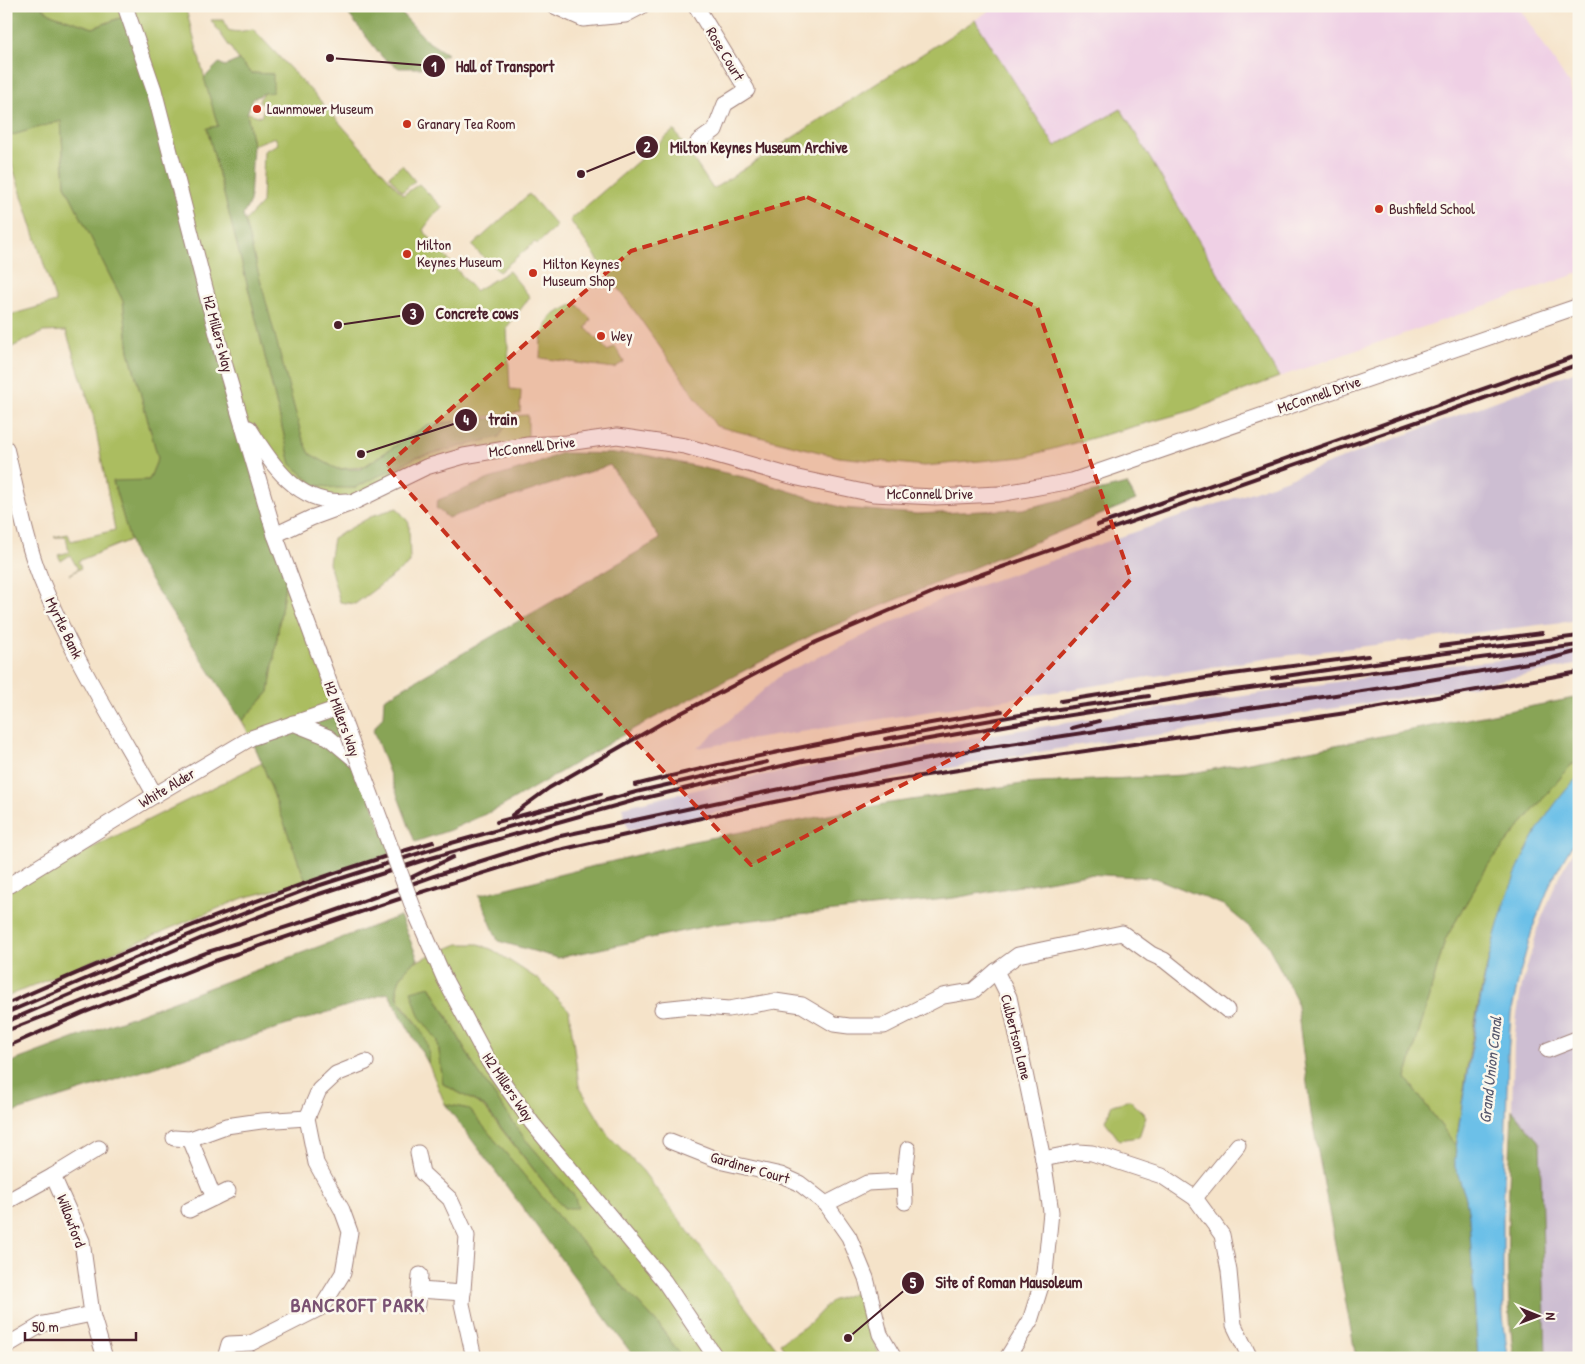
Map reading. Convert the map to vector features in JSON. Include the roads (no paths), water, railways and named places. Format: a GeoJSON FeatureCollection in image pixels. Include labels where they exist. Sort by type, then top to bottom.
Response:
{"type":"FeatureCollection","features":[{"type":"Feature","properties":{"kind":"street","name":"H2 Millers Way"},"geometry":{"type":"LineString","coordinates":[[125,6],[156,100],[226,369],[275,535],[413,907],[445,980],[489,1062],[532,1123],[664,1282],[716,1358]]}},
{"type":"Feature","properties":{"kind":"street"},"geometry":{"type":"LineString","coordinates":[[554,6],[583,19],[625,15],[642,6]]}},
{"type":"Feature","properties":{"kind":"street","name":"Rose Court"},"geometry":{"type":"LineString","coordinates":[[696,6],[747,90],[725,104],[715,130],[698,142]]}},
{"type":"Feature","properties":{"kind":"street","name":"McConnell Drive"},"geometry":{"type":"LineString","coordinates":[[275,535],[311,518],[358,500],[426,467],[464,456],[528,445],[567,443],[617,436],[685,446],[798,478],[873,494],[935,497],[999,494],[1072,481],[1579,306]]}},
{"type":"Feature","properties":{"kind":"street"},"geometry":{"type":"LineString","coordinates":[[239,412],[275,466],[301,492],[332,503],[358,500]]}},
{"type":"Feature","properties":{"kind":"street","name":"Myrtle Bank"},"geometry":{"type":"LineString","coordinates":[[6,448],[30,550],[41,579],[70,642],[155,795]]}},
{"type":"Feature","properties":{"kind":"street","name":"White Alder"},"geometry":{"type":"LineString","coordinates":[[6,887],[251,738],[338,708]]}},
{"type":"Feature","properties":{"kind":"street"},"geometry":{"type":"LineString","coordinates":[[293,723],[328,737],[358,762]]}},
{"type":"Feature","properties":{"kind":"street"},"geometry":{"type":"LineString","coordinates":[[662,1009],[690,1006],[729,1009],[775,1001],[802,1005],[834,1024],[884,1026],[943,996],[973,991],[1018,955],[1122,933],[1151,954],[1164,960],[1227,1010]]}},
{"type":"Feature","properties":{"kind":"street","name":"Culbertson Lane"},"geometry":{"type":"LineString","coordinates":[[996,971],[1008,997],[1044,1159],[1050,1212],[1045,1273],[1030,1320],[1006,1358]]}},
{"type":"Feature","properties":{"kind":"street"},"geometry":{"type":"LineString","coordinates":[[1548,1050],[1579,1038]]}},
{"type":"Feature","properties":{"kind":"street"},"geometry":{"type":"LineString","coordinates":[[225,1358],[229,1344],[252,1343],[322,1307],[343,1273],[350,1232],[342,1210],[316,1163],[307,1118],[319,1090],[336,1074],[366,1062]]}},
{"type":"Feature","properties":{"kind":"street"},"geometry":{"type":"LineString","coordinates":[[174,1138],[190,1140],[226,1126],[261,1121],[307,1118]]}},
{"type":"Feature","properties":{"kind":"street"},"geometry":{"type":"LineString","coordinates":[[189,1210],[221,1195],[190,1140]]}},
{"type":"Feature","properties":{"kind":"street","name":"Gardiner Court"},"geometry":{"type":"LineString","coordinates":[[670,1141],[723,1162],[781,1175],[799,1183],[826,1204],[849,1237],[866,1278],[880,1334],[894,1358]]}},
{"type":"Feature","properties":{"kind":"street"},"geometry":{"type":"LineString","coordinates":[[1195,1198],[1238,1145]]}},
{"type":"Feature","properties":{"kind":"street"},"geometry":{"type":"LineString","coordinates":[[53,1176],[99,1148]]}},
{"type":"Feature","properties":{"kind":"street"},"geometry":{"type":"LineString","coordinates":[[905,1202],[904,1181],[908,1149]]}},
{"type":"Feature","properties":{"kind":"street"},"geometry":{"type":"LineString","coordinates":[[1044,1159],[1078,1152],[1092,1153],[1162,1176],[1195,1198],[1222,1235],[1229,1271],[1234,1325],[1250,1358]]}},
{"type":"Feature","properties":{"kind":"street"},"geometry":{"type":"LineString","coordinates":[[418,1153],[422,1173],[450,1199],[467,1236],[462,1304],[474,1358]]}},
{"type":"Feature","properties":{"kind":"street","name":"Willowford"},"geometry":{"type":"LineString","coordinates":[[9,1200],[53,1176],[82,1242],[92,1314],[105,1358]]}},
{"type":"Feature","properties":{"kind":"street"},"geometry":{"type":"LineString","coordinates":[[826,1204],[867,1183],[904,1181]]}},
{"type":"Feature","properties":{"kind":"street"},"geometry":{"type":"LineString","coordinates":[[419,1290],[463,1294]]}},
{"type":"Feature","properties":{"kind":"street"},"geometry":{"type":"LineString","coordinates":[[6,1346],[43,1324],[92,1314]]}},
{"type":"Feature","properties":{"kind":"water","name":"Grand Union Canal"},"geometry":{"type":"Polygon","coordinates":[[[1579,776],[1579,833],[1552,880],[1533,927],[1511,1014],[1503,1218],[1503,1316],[1508,1358],[1478,1358],[1469,1217],[1466,1198],[1455,1167],[1455,1158],[1478,1010],[1494,938],[1505,902],[1519,868],[1535,835],[1555,804],[1579,776]]]}},
{"type":"Feature","properties":{"kind":"railway"},"geometry":{"type":"LineString","coordinates":[[1098,525],[1579,355]]}},
{"type":"Feature","properties":{"kind":"railway"},"geometry":{"type":"LineString","coordinates":[[512,815],[549,788],[662,723],[816,642],[945,587],[1579,364]]}},
{"type":"Feature","properties":{"kind":"railway"},"geometry":{"type":"LineString","coordinates":[[1440,646],[1542,633]]}},
{"type":"Feature","properties":{"kind":"railway"},"geometry":{"type":"LineString","coordinates":[[1272,678],[1579,636]]}},
{"type":"Feature","properties":{"kind":"railway"},"geometry":{"type":"LineString","coordinates":[[6,1022],[202,938],[313,896],[424,860],[636,800],[803,761],[1032,721],[1227,691],[1579,645]]}},
{"type":"Feature","properties":{"kind":"railway"},"geometry":{"type":"LineString","coordinates":[[6,1031],[208,952],[556,837],[977,749],[1395,686],[1545,660],[1579,651]]}},
{"type":"Feature","properties":{"kind":"railway"},"geometry":{"type":"LineString","coordinates":[[1061,701],[1225,675],[1368,656]]}},
{"type":"Feature","properties":{"kind":"railway"},"geometry":{"type":"LineString","coordinates":[[6,1047],[83,1013],[212,962],[396,900],[555,851],[745,808],[844,788],[1346,713],[1579,672]]}},
{"type":"Feature","properties":{"kind":"railway"},"geometry":{"type":"LineString","coordinates":[[885,739],[1031,713],[1149,696]]}},
{"type":"Feature","properties":{"kind":"railway"},"geometry":{"type":"LineString","coordinates":[[635,785],[726,763],[818,744],[1002,711]]}},
{"type":"Feature","properties":{"kind":"railway"},"geometry":{"type":"LineString","coordinates":[[1072,728],[1099,721]]}},
{"type":"Feature","properties":{"kind":"railway"},"geometry":{"type":"LineString","coordinates":[[6,1013],[198,931],[308,889],[448,844],[526,822],[636,792],[767,762]]}},
{"type":"Feature","properties":{"kind":"railway"},"geometry":{"type":"LineString","coordinates":[[497,822],[601,794]]}},
{"type":"Feature","properties":{"kind":"railway"},"geometry":{"type":"LineString","coordinates":[[6,1004],[217,916],[324,877],[433,842]]}},
{"type":"Feature","properties":{"kind":"railway"},"geometry":{"type":"LineString","coordinates":[[410,878],[453,857]]}},
{"type":"Feature","properties":{"kind":"place","name":"Hall of Transport"},"geometry":{"type":"Point","coordinates":[330,58]}},
{"type":"Feature","properties":{"kind":"place","name":"Lawnmower Museum"},"geometry":{"type":"Point","coordinates":[257,109]}},
{"type":"Feature","properties":{"kind":"place","name":"Granary Tea Room"},"geometry":{"type":"Point","coordinates":[407,124]}},
{"type":"Feature","properties":{"kind":"place","name":"Milton Keynes Museum Archive"},"geometry":{"type":"Point","coordinates":[581,174]}},
{"type":"Feature","properties":{"kind":"place","name":"Bushfield School"},"geometry":{"type":"Point","coordinates":[1379,209]}},
{"type":"Feature","properties":{"kind":"place","name":"Milton Keynes Museum"},"geometry":{"type":"Point","coordinates":[407,254]}},
{"type":"Feature","properties":{"kind":"place","name":"Milton Keynes Museum Shop"},"geometry":{"type":"Point","coordinates":[533,273]}},
{"type":"Feature","properties":{"kind":"place","name":"Concrete cows"},"geometry":{"type":"Point","coordinates":[338,325]}},
{"type":"Feature","properties":{"kind":"place","name":"Wey"},"geometry":{"type":"Point","coordinates":[601,336]}},
{"type":"Feature","properties":{"kind":"place","name":"train"},"geometry":{"type":"Point","coordinates":[361,454]}},
{"type":"Feature","properties":{"kind":"place","name":"Site of Roman Mausoleum"},"geometry":{"type":"Point","coordinates":[848,1338]}},
{"type":"Feature","properties":{"kind":"district","name":"BANCROFT PARK"},"geometry":{"type":"Point","coordinates":[358,1305]}}]}
